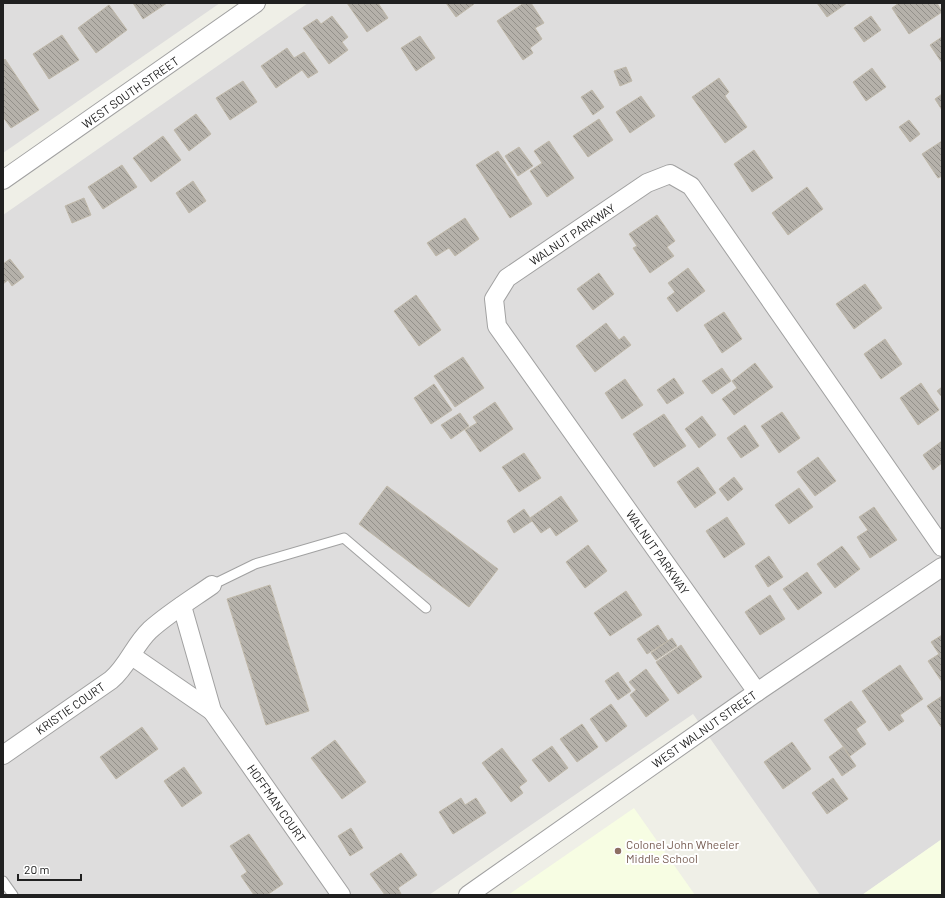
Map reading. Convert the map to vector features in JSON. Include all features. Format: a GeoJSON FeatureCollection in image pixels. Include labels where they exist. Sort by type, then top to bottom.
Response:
{"type":"FeatureCollection","features":[{"type":"Feature","properties":{"kind":"street","name":"WEST SOUTH STREET"},"geometry":{"type":"LineString","coordinates":[[3,180],[256,3]]}},
{"type":"Feature","properties":{"kind":"street","name":"WALNUT PARKWAY"},"geometry":{"type":"LineString","coordinates":[[757,692],[497,326],[494,299],[507,278],[647,183],[670,174],[691,186],[942,547]]}},
{"type":"Feature","properties":{"kind":"street","name":"WEST WALNUT STREET"},"geometry":{"type":"LineString","coordinates":[[468,895],[757,692],[942,567]]}},
{"type":"Feature","properties":{"kind":"street"},"geometry":{"type":"LineString","coordinates":[[132,656],[141,640],[150,630],[212,585]]}},
{"type":"Feature","properties":{"kind":"street","name":"HOFFMAN COURT"},"geometry":{"type":"LineString","coordinates":[[182,606],[212,711],[341,895]]}},
{"type":"Feature","properties":{"kind":"street","name":"HOFFMAN COURT"},"geometry":{"type":"LineString","coordinates":[[132,656],[212,711]]}},
{"type":"Feature","properties":{"kind":"street","name":"KRISTIE COURT"},"geometry":{"type":"LineString","coordinates":[[3,755],[111,680],[120,672],[132,656]]}},
{"type":"Feature","properties":{"kind":"lane"},"geometry":{"type":"LineString","coordinates":[[212,585],[255,564],[344,538],[426,608]]}},
{"type":"Feature","properties":{"kind":"lane"},"geometry":{"type":"LineString","coordinates":[[3,881],[13,895]]}},
{"type":"Feature","properties":{"kind":"shaded area"},"geometry":{"type":"Polygon","coordinates":[[[3,3],[220,3],[3,153],[3,3]]]}},
{"type":"Feature","properties":{"kind":"shaded area"},"geometry":{"type":"Polygon","coordinates":[[[308,3],[942,3],[942,839],[862,895],[820,895],[693,714],[429,895],[3,895],[3,215],[308,3]]]}},
{"type":"Feature","properties":{"kind":"shaded area","name":"Colonel John Wheeler Middle School"},"geometry":{"type":"Polygon","coordinates":[[[634,808],[695,895],[508,895],[634,808]]]}},
{"type":"Feature","properties":{"kind":"shaded area"},"geometry":{"type":"Polygon","coordinates":[[[942,839],[942,895],[862,895],[942,839]]]}},
{"type":"Feature","properties":{"kind":"building"},"geometry":{"type":"Polygon","coordinates":[[[133,3],[167,3],[143,19],[133,3]]]}},
{"type":"Feature","properties":{"kind":"building"},"geometry":{"type":"Polygon","coordinates":[[[347,3],[378,3],[388,18],[367,32],[347,3]]]}},
{"type":"Feature","properties":{"kind":"building"},"geometry":{"type":"Polygon","coordinates":[[[446,3],[473,3],[474,4],[456,17],[446,3]]]}},
{"type":"Feature","properties":{"kind":"building"},"geometry":{"type":"Polygon","coordinates":[[[524,3],[531,3],[544,23],[535,28],[542,39],[530,48],[533,53],[523,60],[497,21],[524,3]]]}},
{"type":"Feature","properties":{"kind":"building"},"geometry":{"type":"Polygon","coordinates":[[[817,3],[847,3],[827,17],[817,3]]]}},
{"type":"Feature","properties":{"kind":"building"},"geometry":{"type":"Polygon","coordinates":[[[899,3],[937,3],[942,12],[909,34],[892,8],[899,3]]]}},
{"type":"Feature","properties":{"kind":"building"},"geometry":{"type":"Polygon","coordinates":[[[109,5],[127,30],[96,53],[78,28],[109,5]]]}},
{"type":"Feature","properties":{"kind":"building"},"geometry":{"type":"Polygon","coordinates":[[[332,16],[348,37],[342,42],[348,50],[329,64],[303,28],[317,19],[321,24],[332,16]]]}},
{"type":"Feature","properties":{"kind":"building"},"geometry":{"type":"Polygon","coordinates":[[[871,16],[881,30],[864,42],[854,28],[871,16]]]}},
{"type":"Feature","properties":{"kind":"building"},"geometry":{"type":"Polygon","coordinates":[[[62,35],[79,60],[49,79],[33,54],[62,35]]]}},
{"type":"Feature","properties":{"kind":"building"},"geometry":{"type":"Polygon","coordinates":[[[420,36],[435,58],[416,71],[401,48],[420,36]]]}},
{"type":"Feature","properties":{"kind":"building"},"geometry":{"type":"Polygon","coordinates":[[[942,37],[942,63],[930,45],[942,37]]]}},
{"type":"Feature","properties":{"kind":"building"},"geometry":{"type":"Polygon","coordinates":[[[287,48],[294,58],[304,52],[318,72],[308,78],[302,70],[276,88],[261,66],[287,48]]]}},
{"type":"Feature","properties":{"kind":"building"},"geometry":{"type":"Polygon","coordinates":[[[5,59],[39,110],[11,128],[3,117],[3,61],[5,59]]]}},
{"type":"Feature","properties":{"kind":"building"},"geometry":{"type":"Polygon","coordinates":[[[626,67],[632,81],[620,86],[614,71],[626,67]]]}},
{"type":"Feature","properties":{"kind":"building"},"geometry":{"type":"Polygon","coordinates":[[[872,68],[886,87],[866,101],[853,82],[872,68]]]}},
{"type":"Feature","properties":{"kind":"building"},"geometry":{"type":"Polygon","coordinates":[[[719,78],[729,92],[725,96],[747,127],[725,143],[692,97],[719,78]]]}},
{"type":"Feature","properties":{"kind":"building"},"geometry":{"type":"Polygon","coordinates":[[[243,81],[257,102],[230,120],[216,98],[243,81]]]}},
{"type":"Feature","properties":{"kind":"building"},"geometry":{"type":"Polygon","coordinates":[[[592,90],[604,107],[593,115],[581,97],[592,90]]]}},
{"type":"Feature","properties":{"kind":"building"},"geometry":{"type":"Polygon","coordinates":[[[942,94],[942,110],[935,99],[942,94]]]}},
{"type":"Feature","properties":{"kind":"building"},"geometry":{"type":"Polygon","coordinates":[[[641,96],[655,116],[630,133],[616,112],[641,96]]]}},
{"type":"Feature","properties":{"kind":"building"},"geometry":{"type":"Polygon","coordinates":[[[196,114],[211,134],[189,151],[174,130],[196,114]]]}},
{"type":"Feature","properties":{"kind":"building"},"geometry":{"type":"Polygon","coordinates":[[[599,119],[613,140],[588,157],[573,136],[599,119]]]}},
{"type":"Feature","properties":{"kind":"building"},"geometry":{"type":"Polygon","coordinates":[[[909,120],[920,134],[910,142],[899,127],[909,120]]]}},
{"type":"Feature","properties":{"kind":"building"},"geometry":{"type":"Polygon","coordinates":[[[163,136],[181,160],[151,182],[133,158],[163,136]]]}},
{"type":"Feature","properties":{"kind":"building"},"geometry":{"type":"Polygon","coordinates":[[[549,141],[574,178],[547,197],[530,171],[542,163],[534,151],[549,141]]]}},
{"type":"Feature","properties":{"kind":"building"},"geometry":{"type":"Polygon","coordinates":[[[942,141],[942,176],[938,178],[922,154],[942,141]]]}},
{"type":"Feature","properties":{"kind":"building"},"geometry":{"type":"Polygon","coordinates":[[[519,147],[533,166],[518,176],[505,156],[519,147]]]}},
{"type":"Feature","properties":{"kind":"building"},"geometry":{"type":"Polygon","coordinates":[[[754,150],[773,178],[752,192],[734,164],[754,150]]]}},
{"type":"Feature","properties":{"kind":"building"},"geometry":{"type":"Polygon","coordinates":[[[498,151],[532,204],[510,218],[476,165],[498,151]]]}},
{"type":"Feature","properties":{"kind":"building"},"geometry":{"type":"Polygon","coordinates":[[[122,165],[137,187],[103,209],[88,187],[122,165]]]}},
{"type":"Feature","properties":{"kind":"building"},"geometry":{"type":"Polygon","coordinates":[[[193,181],[206,201],[189,213],[176,193],[193,181]]]}},
{"type":"Feature","properties":{"kind":"building"},"geometry":{"type":"Polygon","coordinates":[[[807,187],[823,209],[788,235],[772,213],[807,187]]]}},
{"type":"Feature","properties":{"kind":"building"},"geometry":{"type":"Polygon","coordinates":[[[84,198],[91,215],[72,223],[65,206],[84,198]]]}},
{"type":"Feature","properties":{"kind":"building"},"geometry":{"type":"Polygon","coordinates":[[[657,215],[675,241],[667,247],[674,256],[650,273],[633,248],[637,246],[629,234],[657,215]]]}},
{"type":"Feature","properties":{"kind":"building"},"geometry":{"type":"Polygon","coordinates":[[[465,218],[479,239],[455,256],[449,248],[436,256],[427,243],[465,218]]]}},
{"type":"Feature","properties":{"kind":"building"},"geometry":{"type":"Polygon","coordinates":[[[10,259],[24,277],[12,286],[8,280],[3,284],[3,264],[10,259]]]}},
{"type":"Feature","properties":{"kind":"building"},"geometry":{"type":"Polygon","coordinates":[[[688,268],[705,291],[677,312],[667,298],[675,292],[668,283],[688,268]]]}},
{"type":"Feature","properties":{"kind":"building"},"geometry":{"type":"Polygon","coordinates":[[[599,273],[614,294],[593,310],[577,289],[599,273]]]}},
{"type":"Feature","properties":{"kind":"building"},"geometry":{"type":"Polygon","coordinates":[[[865,284],[882,308],[854,329],[836,304],[865,284]]]}},
{"type":"Feature","properties":{"kind":"building"},"geometry":{"type":"Polygon","coordinates":[[[416,295],[441,330],[419,346],[394,311],[416,295]]]}},
{"type":"Feature","properties":{"kind":"building"},"geometry":{"type":"Polygon","coordinates":[[[724,312],[742,339],[722,353],[704,325],[724,312]]]}},
{"type":"Feature","properties":{"kind":"building"},"geometry":{"type":"Polygon","coordinates":[[[606,323],[619,340],[624,336],[631,345],[595,372],[576,346],[606,323]]]}},
{"type":"Feature","properties":{"kind":"building"},"geometry":{"type":"Polygon","coordinates":[[[885,339],[902,364],[881,379],[864,354],[885,339]]]}},
{"type":"Feature","properties":{"kind":"building"},"geometry":{"type":"Polygon","coordinates":[[[463,357],[484,388],[455,407],[434,376],[463,357]]]}},
{"type":"Feature","properties":{"kind":"building"},"geometry":{"type":"Polygon","coordinates":[[[755,363],[773,387],[734,415],[722,399],[737,388],[732,381],[755,363]]]}},
{"type":"Feature","properties":{"kind":"building"},"geometry":{"type":"Polygon","coordinates":[[[722,368],[731,381],[712,394],[702,381],[722,368]]]}},
{"type":"Feature","properties":{"kind":"building"},"geometry":{"type":"Polygon","coordinates":[[[674,378],[684,393],[667,404],[657,390],[674,378]]]}},
{"type":"Feature","properties":{"kind":"building"},"geometry":{"type":"Polygon","coordinates":[[[625,379],[643,405],[622,419],[605,393],[625,379]]]}},
{"type":"Feature","properties":{"kind":"building"},"geometry":{"type":"Polygon","coordinates":[[[921,383],[939,410],[918,425],[900,398],[921,383]]]}},
{"type":"Feature","properties":{"kind":"building"},"geometry":{"type":"Polygon","coordinates":[[[434,384],[452,410],[431,424],[414,398],[434,384]]]}},
{"type":"Feature","properties":{"kind":"building"},"geometry":{"type":"Polygon","coordinates":[[[942,387],[942,397],[937,391],[942,387]]]}},
{"type":"Feature","properties":{"kind":"building"},"geometry":{"type":"Polygon","coordinates":[[[495,402],[513,429],[480,452],[465,430],[477,423],[473,417],[495,402]]]}},
{"type":"Feature","properties":{"kind":"building"},"geometry":{"type":"Polygon","coordinates":[[[782,412],[800,438],[779,453],[761,426],[782,412]]]}},
{"type":"Feature","properties":{"kind":"building"},"geometry":{"type":"Polygon","coordinates":[[[460,413],[469,426],[451,439],[441,425],[460,413]]]}},
{"type":"Feature","properties":{"kind":"building"},"geometry":{"type":"Polygon","coordinates":[[[664,414],[686,446],[654,467],[633,434],[664,414]]]}},
{"type":"Feature","properties":{"kind":"building"},"geometry":{"type":"Polygon","coordinates":[[[702,416],[716,435],[699,448],[685,429],[702,416]]]}},
{"type":"Feature","properties":{"kind":"building"},"geometry":{"type":"Polygon","coordinates":[[[745,425],[759,446],[741,458],[727,438],[745,425]]]}},
{"type":"Feature","properties":{"kind":"building"},"geometry":{"type":"Polygon","coordinates":[[[942,441],[942,463],[933,470],[923,455],[942,441]]]}},
{"type":"Feature","properties":{"kind":"building"},"geometry":{"type":"Polygon","coordinates":[[[524,453],[541,478],[519,492],[502,467],[524,453]]]}},
{"type":"Feature","properties":{"kind":"building"},"geometry":{"type":"Polygon","coordinates":[[[818,457],[836,481],[815,496],[797,472],[818,457]]]}},
{"type":"Feature","properties":{"kind":"building"},"geometry":{"type":"Polygon","coordinates":[[[698,467],[716,493],[695,508],[677,482],[698,467]]]}},
{"type":"Feature","properties":{"kind":"building"},"geometry":{"type":"Polygon","coordinates":[[[734,477],[743,489],[728,501],[719,489],[734,477]]]}},
{"type":"Feature","properties":{"kind":"building"},"geometry":{"type":"Polygon","coordinates":[[[387,486],[498,569],[469,607],[359,524],[387,486]]]}},
{"type":"Feature","properties":{"kind":"building"},"geometry":{"type":"Polygon","coordinates":[[[799,488],[813,507],[789,524],[775,505],[799,488]]]}},
{"type":"Feature","properties":{"kind":"building"},"geometry":{"type":"Polygon","coordinates":[[[561,496],[578,521],[556,536],[550,527],[541,533],[530,518],[561,496]]]}},
{"type":"Feature","properties":{"kind":"building"},"geometry":{"type":"Polygon","coordinates":[[[874,507],[897,540],[870,558],[857,537],[868,530],[859,517],[874,507]]]}},
{"type":"Feature","properties":{"kind":"building"},"geometry":{"type":"Polygon","coordinates":[[[524,509],[532,521],[514,533],[507,521],[524,509]]]}},
{"type":"Feature","properties":{"kind":"building"},"geometry":{"type":"Polygon","coordinates":[[[727,517],[745,544],[724,558],[706,531],[727,517]]]}},
{"type":"Feature","properties":{"kind":"building"},"geometry":{"type":"Polygon","coordinates":[[[588,545],[607,571],[585,588],[566,562],[588,545]]]}},
{"type":"Feature","properties":{"kind":"building"},"geometry":{"type":"Polygon","coordinates":[[[842,546],[860,569],[835,588],[817,564],[842,546]]]}},
{"type":"Feature","properties":{"kind":"building"},"geometry":{"type":"Polygon","coordinates":[[[769,556],[783,577],[768,587],[755,566],[769,556]]]}},
{"type":"Feature","properties":{"kind":"building"},"geometry":{"type":"Polygon","coordinates":[[[807,572],[822,593],[798,610],[783,589],[807,572]]]}},
{"type":"Feature","properties":{"kind":"building"},"geometry":{"type":"Polygon","coordinates":[[[270,585],[309,711],[266,725],[227,599],[270,585]]]}},
{"type":"Feature","properties":{"kind":"building"},"geometry":{"type":"Polygon","coordinates":[[[626,591],[642,615],[610,636],[594,613],[626,591]]]}},
{"type":"Feature","properties":{"kind":"building"},"geometry":{"type":"Polygon","coordinates":[[[770,595],[785,619],[760,635],[745,612],[770,595]]]}},
{"type":"Feature","properties":{"kind":"building"},"geometry":{"type":"Polygon","coordinates":[[[658,625],[668,641],[647,654],[637,639],[658,625]]]}},
{"type":"Feature","properties":{"kind":"building"},"geometry":{"type":"Polygon","coordinates":[[[942,635],[942,682],[928,661],[939,654],[931,642],[942,635]]]}},
{"type":"Feature","properties":{"kind":"building"},"geometry":{"type":"Polygon","coordinates":[[[672,638],[677,646],[656,660],[651,653],[672,638]]]}},
{"type":"Feature","properties":{"kind":"building"},"geometry":{"type":"Polygon","coordinates":[[[681,645],[702,677],[678,694],[656,662],[681,645]]]}},
{"type":"Feature","properties":{"kind":"building"},"geometry":{"type":"Polygon","coordinates":[[[900,665],[923,699],[900,715],[904,721],[889,731],[862,691],[900,665]]]}},
{"type":"Feature","properties":{"kind":"building"},"geometry":{"type":"Polygon","coordinates":[[[646,669],[669,700],[646,717],[630,695],[636,690],[629,682],[646,669]]]}},
{"type":"Feature","properties":{"kind":"building"},"geometry":{"type":"Polygon","coordinates":[[[618,672],[631,691],[618,700],[605,681],[618,672]]]}},
{"type":"Feature","properties":{"kind":"building"},"geometry":{"type":"Polygon","coordinates":[[[942,696],[942,726],[941,727],[927,706],[942,696]]]}},
{"type":"Feature","properties":{"kind":"building"},"geometry":{"type":"Polygon","coordinates":[[[851,701],[866,722],[856,729],[866,744],[850,756],[824,720],[851,701]]]}},
{"type":"Feature","properties":{"kind":"building"},"geometry":{"type":"Polygon","coordinates":[[[611,704],[627,726],[606,742],[590,719],[611,704]]]}},
{"type":"Feature","properties":{"kind":"building"},"geometry":{"type":"Polygon","coordinates":[[[582,724],[598,747],[577,762],[560,739],[582,724]]]}},
{"type":"Feature","properties":{"kind":"building"},"geometry":{"type":"Polygon","coordinates":[[[142,727],[158,749],[116,779],[100,757],[142,727]]]}},
{"type":"Feature","properties":{"kind":"building"},"geometry":{"type":"Polygon","coordinates":[[[335,740],[366,782],[342,799],[311,758],[335,740]]]}},
{"type":"Feature","properties":{"kind":"building"},"geometry":{"type":"Polygon","coordinates":[[[792,742],[811,769],[783,789],[764,762],[792,742]]]}},
{"type":"Feature","properties":{"kind":"building"},"geometry":{"type":"Polygon","coordinates":[[[552,746],[568,768],[549,782],[532,760],[552,746]]]}},
{"type":"Feature","properties":{"kind":"building"},"geometry":{"type":"Polygon","coordinates":[[[843,747],[856,766],[842,776],[829,757],[843,747]]]}},
{"type":"Feature","properties":{"kind":"building"},"geometry":{"type":"Polygon","coordinates":[[[502,748],[527,781],[519,787],[523,793],[511,802],[482,763],[502,748]]]}},
{"type":"Feature","properties":{"kind":"building"},"geometry":{"type":"Polygon","coordinates":[[[184,767],[202,793],[182,807],[164,781],[184,767]]]}},
{"type":"Feature","properties":{"kind":"building"},"geometry":{"type":"Polygon","coordinates":[[[833,778],[848,799],[827,814],[812,793],[833,778]]]}},
{"type":"Feature","properties":{"kind":"building"},"geometry":{"type":"Polygon","coordinates":[[[461,798],[465,805],[476,798],[486,813],[453,834],[439,812],[461,798]]]}},
{"type":"Feature","properties":{"kind":"building"},"geometry":{"type":"Polygon","coordinates":[[[351,828],[363,848],[350,856],[338,836],[351,828]]]}},
{"type":"Feature","properties":{"kind":"building"},"geometry":{"type":"Polygon","coordinates":[[[249,834],[283,884],[267,895],[254,895],[241,876],[247,872],[230,846],[249,834]]]}},
{"type":"Feature","properties":{"kind":"building"},"geometry":{"type":"Polygon","coordinates":[[[401,853],[417,875],[398,888],[401,894],[385,895],[370,874],[401,853]]]}},
{"type":"Feature","properties":{"kind":"place","name":"Colonel John Wheeler Middle School"},"geometry":{"type":"Point","coordinates":[618,851]}}]}
